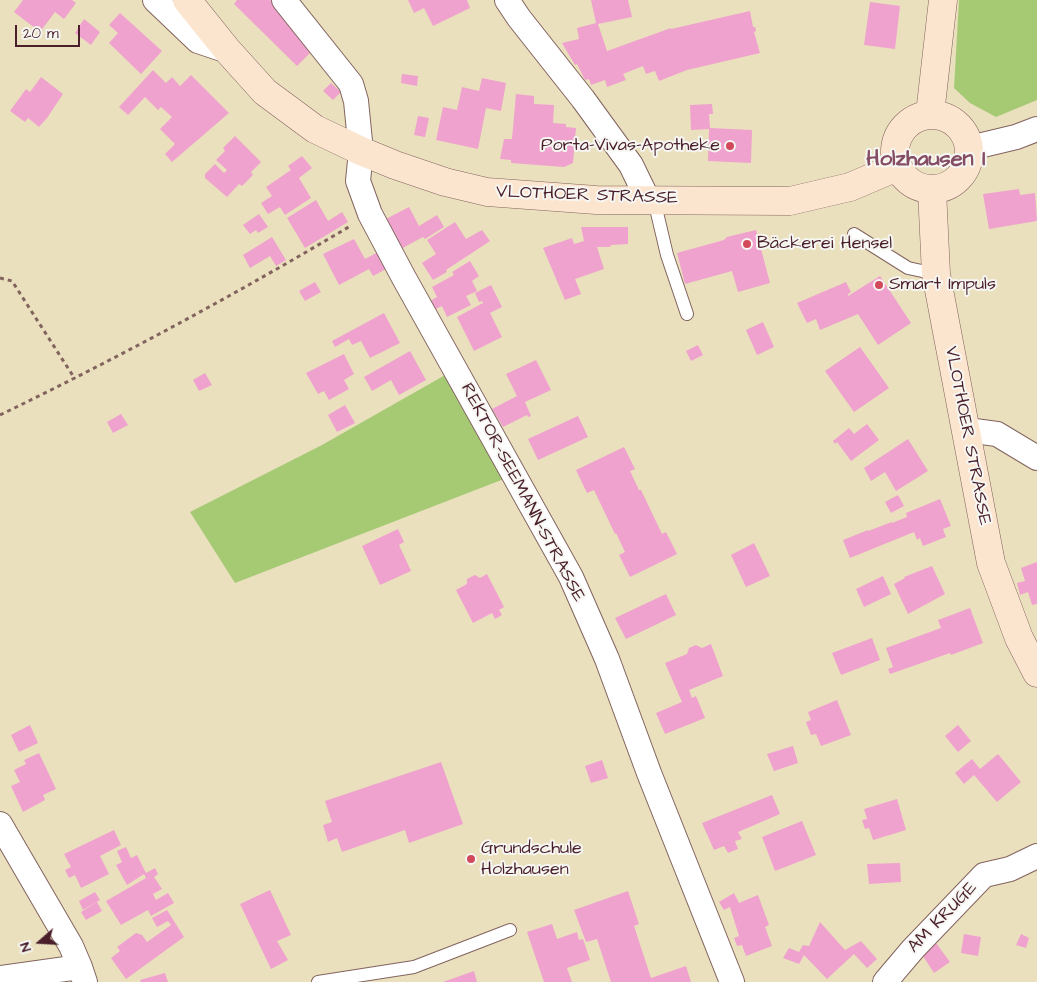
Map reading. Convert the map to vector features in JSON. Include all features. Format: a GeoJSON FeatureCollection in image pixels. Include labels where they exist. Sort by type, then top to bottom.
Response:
{"type":"FeatureCollection","features":[{"type":"Feature","properties":{"kind":"street"},"geometry":{"type":"LineString","coordinates":[[154,0],[198,41],[228,51]]}},
{"type":"Feature","properties":{"kind":"street","name":"VLOTHOER STRASSE"},"geometry":{"type":"LineString","coordinates":[[187,0],[228,51],[266,92],[315,129],[395,165],[445,182],[487,192],[596,200],[790,201],[850,187],[896,167]]}},
{"type":"Feature","properties":{"kind":"street","name":"REKTOR-SEEMANN-STRASSE"},"geometry":{"type":"LineString","coordinates":[[284,0],[351,84],[356,101],[361,151],[358,182],[370,214],[572,576],[607,660],[649,773],[732,982]]}},
{"type":"Feature","properties":{"kind":"street"},"geometry":{"type":"LineString","coordinates":[[507,0],[631,165],[651,200]]}},
{"type":"Feature","properties":{"kind":"street"},"geometry":{"type":"LineString","coordinates":[[930,114],[943,0]]}},
{"type":"Feature","properties":{"kind":"street"},"geometry":{"type":"LineString","coordinates":[[930,114],[948,118],[963,131],[970,148],[968,164],[955,182],[932,190],[915,186],[903,178],[896,167],[894,154],[899,132],[916,118],[930,114]]}},
{"type":"Feature","properties":{"kind":"street"},"geometry":{"type":"LineString","coordinates":[[970,148],[1016,137],[1037,129]]}},
{"type":"Feature","properties":{"kind":"street","name":"VLOTHOER STRASSE"},"geometry":{"type":"LineString","coordinates":[[932,190],[936,274],[991,563],[1019,638],[1037,673]]}},
{"type":"Feature","properties":{"kind":"street"},"geometry":{"type":"LineString","coordinates":[[967,430],[998,434],[1037,458]]}},
{"type":"Feature","properties":{"kind":"street"},"geometry":{"type":"LineString","coordinates":[[0,824],[70,946],[83,974],[0,978]]}},
{"type":"Feature","properties":{"kind":"street","name":"AM KRUGE"},"geometry":{"type":"LineString","coordinates":[[885,982],[912,949],[984,875],[1010,869],[1037,856]]}},
{"type":"Feature","properties":{"kind":"lane"},"geometry":{"type":"LineString","coordinates":[[651,200],[687,314]]}},
{"type":"Feature","properties":{"kind":"lane"},"geometry":{"type":"LineString","coordinates":[[854,234],[908,268],[936,274]]}},
{"type":"Feature","properties":{"kind":"lane"},"geometry":{"type":"LineString","coordinates":[[318,982],[414,967],[510,930]]}},
{"type":"Feature","properties":{"kind":"path"},"geometry":{"type":"LineString","coordinates":[[0,415],[75,379],[278,270],[370,214]]}},
{"type":"Feature","properties":{"kind":"path"},"geometry":{"type":"LineString","coordinates":[[0,278],[12,281],[75,379]]}},
{"type":"Feature","properties":{"kind":"green space"},"geometry":{"type":"Polygon","coordinates":[[[959,0],[1037,0],[1037,100],[996,117],[970,103],[954,88],[959,0]]]}},
{"type":"Feature","properties":{"kind":"green space"},"geometry":{"type":"Polygon","coordinates":[[[447,374],[504,479],[235,583],[190,512],[322,445],[447,374]]]}},
{"type":"Feature","properties":{"kind":"building"},"geometry":{"type":"Polygon","coordinates":[[[23,0],[72,0],[76,3],[64,19],[55,12],[40,32],[14,12],[23,0]]]}},
{"type":"Feature","properties":{"kind":"building"},"geometry":{"type":"Polygon","coordinates":[[[237,0],[270,0],[288,18],[285,22],[313,50],[297,66],[234,4],[237,0]]]}},
{"type":"Feature","properties":{"kind":"building"},"geometry":{"type":"Polygon","coordinates":[[[408,0],[467,0],[470,8],[433,26],[424,8],[414,13],[408,0]]]}},
{"type":"Feature","properties":{"kind":"building"},"geometry":{"type":"Polygon","coordinates":[[[591,0],[628,0],[632,17],[598,24],[607,51],[671,28],[750,11],[760,53],[687,70],[659,81],[655,71],[646,74],[643,66],[623,74],[626,80],[607,87],[605,80],[591,85],[589,79],[585,80],[577,64],[575,65],[562,43],[579,39],[577,28],[596,23],[591,0]]]}},
{"type":"Feature","properties":{"kind":"building"},"geometry":{"type":"Polygon","coordinates":[[[870,2],[900,6],[895,49],[864,45],[870,2]]]}},
{"type":"Feature","properties":{"kind":"building"},"geometry":{"type":"Polygon","coordinates":[[[120,13],[162,51],[141,74],[109,43],[118,33],[109,25],[120,13]]]}},
{"type":"Feature","properties":{"kind":"building"},"geometry":{"type":"Polygon","coordinates":[[[84,19],[100,32],[91,45],[75,33],[84,19]]]}},
{"type":"Feature","properties":{"kind":"building"},"geometry":{"type":"Polygon","coordinates":[[[153,70],[166,83],[172,77],[180,86],[191,75],[229,113],[172,162],[165,154],[175,144],[160,129],[172,117],[161,107],[158,110],[145,97],[128,115],[119,107],[153,70]]]}},
{"type":"Feature","properties":{"kind":"building"},"geometry":{"type":"Polygon","coordinates":[[[402,74],[418,76],[417,86],[401,83],[402,74]]]}},
{"type":"Feature","properties":{"kind":"building"},"geometry":{"type":"Polygon","coordinates":[[[41,77],[63,94],[39,127],[28,118],[25,122],[10,111],[26,89],[30,92],[41,77]]]}},
{"type":"Feature","properties":{"kind":"building"},"geometry":{"type":"Polygon","coordinates":[[[482,78],[506,83],[501,111],[486,108],[478,149],[436,140],[443,107],[457,110],[462,87],[479,91],[482,78]]]}},
{"type":"Feature","properties":{"kind":"building"},"geometry":{"type":"Polygon","coordinates":[[[331,83],[341,92],[333,100],[323,91],[331,83]]]}},
{"type":"Feature","properties":{"kind":"building"},"geometry":{"type":"Polygon","coordinates":[[[516,94],[534,96],[534,104],[554,105],[553,123],[566,124],[566,127],[576,128],[573,163],[564,167],[511,163],[511,160],[500,159],[504,139],[512,139],[516,94]]]}},
{"type":"Feature","properties":{"kind":"building","name":"Porta-Vivas-Apotheke"},"geometry":{"type":"Polygon","coordinates":[[[712,104],[713,114],[709,114],[710,128],[752,130],[751,163],[708,161],[709,129],[691,130],[690,105],[712,104]]]}},
{"type":"Feature","properties":{"kind":"building"},"geometry":{"type":"Polygon","coordinates":[[[418,116],[429,118],[425,137],[414,135],[418,116]]]}},
{"type":"Feature","properties":{"kind":"building"},"geometry":{"type":"Polygon","coordinates":[[[235,136],[261,162],[251,172],[253,175],[242,186],[239,184],[227,197],[205,178],[205,174],[215,164],[224,173],[227,170],[216,160],[225,151],[223,148],[235,136]]]}},
{"type":"Feature","properties":{"kind":"building"},"geometry":{"type":"Polygon","coordinates":[[[302,156],[312,168],[299,178],[311,198],[285,215],[280,207],[268,214],[261,203],[272,196],[266,187],[291,170],[288,166],[302,156]]]}},
{"type":"Feature","properties":{"kind":"building"},"geometry":{"type":"Polygon","coordinates":[[[1019,189],[1020,195],[1035,193],[1037,221],[989,229],[983,194],[1019,189]]]}},
{"type":"Feature","properties":{"kind":"building"},"geometry":{"type":"Polygon","coordinates":[[[316,200],[328,221],[342,212],[348,222],[305,248],[287,218],[316,200]]]}},
{"type":"Feature","properties":{"kind":"building"},"geometry":{"type":"Polygon","coordinates":[[[409,207],[419,226],[437,215],[444,227],[425,239],[423,237],[399,250],[384,220],[409,207]]]}},
{"type":"Feature","properties":{"kind":"building"},"geometry":{"type":"Polygon","coordinates":[[[259,214],[268,227],[258,233],[256,230],[250,234],[243,225],[259,214]]]}},
{"type":"Feature","properties":{"kind":"building"},"geometry":{"type":"Polygon","coordinates":[[[455,222],[466,239],[482,230],[490,241],[433,280],[422,263],[436,254],[427,240],[455,222]]]}},
{"type":"Feature","properties":{"kind":"building"},"geometry":{"type":"Polygon","coordinates":[[[581,227],[628,227],[628,244],[597,247],[604,269],[575,279],[581,294],[565,300],[543,248],[572,238],[574,244],[584,241],[581,227]]]}},
{"type":"Feature","properties":{"kind":"building"},"geometry":{"type":"Polygon","coordinates":[[[756,230],[770,283],[738,292],[732,271],[685,284],[677,253],[756,230]]]}},
{"type":"Feature","properties":{"kind":"building"},"geometry":{"type":"Polygon","coordinates":[[[272,237],[286,260],[276,266],[270,256],[250,268],[243,255],[272,237]]]}},
{"type":"Feature","properties":{"kind":"building"},"geometry":{"type":"Polygon","coordinates":[[[354,239],[365,259],[380,251],[388,268],[373,276],[369,269],[339,285],[323,254],[354,239]]]}},
{"type":"Feature","properties":{"kind":"building"},"geometry":{"type":"Polygon","coordinates":[[[470,261],[479,276],[472,281],[477,291],[466,296],[471,305],[447,317],[442,306],[434,310],[430,301],[437,297],[432,287],[454,275],[452,272],[470,261]]]}},
{"type":"Feature","properties":{"kind":"building"},"geometry":{"type":"Polygon","coordinates":[[[880,276],[911,323],[878,345],[858,314],[820,330],[816,319],[807,323],[797,303],[846,282],[851,292],[848,296],[880,276]]]}},
{"type":"Feature","properties":{"kind":"building"},"geometry":{"type":"Polygon","coordinates":[[[315,282],[321,292],[305,301],[299,291],[315,282]]]}},
{"type":"Feature","properties":{"kind":"building"},"geometry":{"type":"Polygon","coordinates":[[[491,285],[502,307],[490,313],[502,337],[474,351],[457,317],[483,303],[482,301],[479,302],[475,293],[491,285]]]}},
{"type":"Feature","properties":{"kind":"building"},"geometry":{"type":"Polygon","coordinates":[[[384,313],[400,343],[370,358],[361,341],[352,345],[349,339],[335,347],[332,341],[384,313]]]}},
{"type":"Feature","properties":{"kind":"building"},"geometry":{"type":"Polygon","coordinates":[[[763,322],[774,347],[757,355],[746,330],[763,322]]]}},
{"type":"Feature","properties":{"kind":"building"},"geometry":{"type":"Polygon","coordinates":[[[698,345],[703,355],[691,361],[686,351],[698,345]]]}},
{"type":"Feature","properties":{"kind":"building"},"geometry":{"type":"Polygon","coordinates":[[[860,347],[889,388],[854,412],[825,371],[860,347]]]}},
{"type":"Feature","properties":{"kind":"building"},"geometry":{"type":"Polygon","coordinates":[[[410,351],[426,380],[399,395],[391,380],[372,391],[364,377],[410,351]]]}},
{"type":"Feature","properties":{"kind":"building"},"geometry":{"type":"Polygon","coordinates":[[[344,354],[354,374],[344,380],[349,389],[329,400],[324,391],[318,394],[306,373],[344,354]]]}},
{"type":"Feature","properties":{"kind":"building"},"geometry":{"type":"Polygon","coordinates":[[[536,360],[551,390],[525,402],[531,416],[528,417],[527,415],[503,427],[492,409],[517,396],[506,374],[536,360]]]}},
{"type":"Feature","properties":{"kind":"building"},"geometry":{"type":"Polygon","coordinates":[[[205,373],[212,385],[199,391],[193,380],[205,373]]]}},
{"type":"Feature","properties":{"kind":"building"},"geometry":{"type":"Polygon","coordinates":[[[345,405],[355,423],[337,432],[328,415],[345,405]]]}},
{"type":"Feature","properties":{"kind":"building"},"geometry":{"type":"Polygon","coordinates":[[[121,414],[128,425],[113,433],[107,422],[121,414]]]}},
{"type":"Feature","properties":{"kind":"building"},"geometry":{"type":"Polygon","coordinates":[[[578,416],[588,437],[538,460],[528,439],[578,416]]]}},
{"type":"Feature","properties":{"kind":"building"},"geometry":{"type":"Polygon","coordinates":[[[867,424],[879,440],[851,461],[837,442],[835,444],[833,441],[849,428],[854,434],[867,424]]]}},
{"type":"Feature","properties":{"kind":"building"},"geometry":{"type":"Polygon","coordinates":[[[908,439],[928,471],[896,491],[885,472],[871,481],[864,468],[908,439]]]}},
{"type":"Feature","properties":{"kind":"building"},"geometry":{"type":"Polygon","coordinates":[[[624,447],[635,469],[630,471],[639,490],[641,490],[662,534],[666,532],[677,554],[630,577],[619,555],[625,552],[616,533],[594,490],[587,493],[576,470],[624,447]]]}},
{"type":"Feature","properties":{"kind":"building"},"geometry":{"type":"Polygon","coordinates":[[[898,495],[904,506],[891,513],[885,502],[898,495]]]}},
{"type":"Feature","properties":{"kind":"building"},"geometry":{"type":"Polygon","coordinates":[[[940,499],[951,526],[943,529],[946,537],[923,546],[920,538],[917,540],[914,532],[850,558],[843,540],[907,517],[906,513],[940,499]]]}},
{"type":"Feature","properties":{"kind":"building"},"geometry":{"type":"Polygon","coordinates":[[[398,529],[404,542],[399,545],[411,571],[380,585],[362,546],[398,529]]]}},
{"type":"Feature","properties":{"kind":"building"},"geometry":{"type":"Polygon","coordinates":[[[754,543],[770,576],[746,587],[731,555],[754,543]]]}},
{"type":"Feature","properties":{"kind":"building"},"geometry":{"type":"Polygon","coordinates":[[[1037,562],[1037,604],[1032,605],[1028,592],[1020,595],[1017,583],[1025,581],[1021,568],[1037,562]]]}},
{"type":"Feature","properties":{"kind":"building"},"geometry":{"type":"Polygon","coordinates":[[[932,566],[945,594],[908,614],[894,584],[904,577],[932,566]]]}},
{"type":"Feature","properties":{"kind":"building"},"geometry":{"type":"Polygon","coordinates":[[[487,574],[504,607],[499,610],[502,615],[495,619],[492,613],[473,623],[456,590],[467,584],[467,579],[475,575],[480,578],[487,574]]]}},
{"type":"Feature","properties":{"kind":"building"},"geometry":{"type":"Polygon","coordinates":[[[883,576],[891,594],[864,607],[856,589],[883,576]]]}},
{"type":"Feature","properties":{"kind":"building"},"geometry":{"type":"Polygon","coordinates":[[[666,594],[676,615],[626,639],[615,618],[666,594]]]}},
{"type":"Feature","properties":{"kind":"building"},"geometry":{"type":"Polygon","coordinates":[[[970,608],[983,643],[890,674],[888,669],[893,667],[886,648],[941,628],[938,620],[970,608]]]}},
{"type":"Feature","properties":{"kind":"building"},"geometry":{"type":"Polygon","coordinates":[[[872,638],[880,660],[841,675],[832,653],[872,638]]]}},
{"type":"Feature","properties":{"kind":"building"},"geometry":{"type":"Polygon","coordinates":[[[711,644],[723,676],[689,690],[692,698],[696,696],[705,718],[665,734],[656,713],[682,702],[665,663],[687,654],[689,648],[696,645],[702,648],[711,644]]]}},
{"type":"Feature","properties":{"kind":"building"},"geometry":{"type":"Polygon","coordinates":[[[837,700],[851,735],[821,746],[816,734],[811,735],[806,722],[811,720],[808,712],[837,700]]]}},
{"type":"Feature","properties":{"kind":"building"},"geometry":{"type":"Polygon","coordinates":[[[30,725],[38,743],[19,752],[11,735],[30,725]]]}},
{"type":"Feature","properties":{"kind":"building"},"geometry":{"type":"Polygon","coordinates":[[[958,725],[971,741],[958,752],[945,736],[958,725]]]}},
{"type":"Feature","properties":{"kind":"building"},"geometry":{"type":"Polygon","coordinates":[[[793,746],[798,763],[774,771],[767,754],[793,746]]]}},
{"type":"Feature","properties":{"kind":"building"},"geometry":{"type":"Polygon","coordinates":[[[39,753],[56,789],[43,795],[45,800],[23,812],[11,786],[20,782],[14,770],[26,764],[24,760],[39,753]]]}},
{"type":"Feature","properties":{"kind":"building"},"geometry":{"type":"Polygon","coordinates":[[[998,754],[1021,782],[997,802],[974,775],[964,784],[955,773],[972,759],[980,769],[998,754]]]}},
{"type":"Feature","properties":{"kind":"building"},"geometry":{"type":"Polygon","coordinates":[[[602,760],[608,778],[591,783],[585,766],[602,760]]]}},
{"type":"Feature","properties":{"kind":"building"},"geometry":{"type":"Polygon","coordinates":[[[441,762],[463,824],[409,843],[405,830],[342,852],[337,838],[328,842],[323,825],[332,822],[325,801],[441,762]]]}},
{"type":"Feature","properties":{"kind":"building"},"geometry":{"type":"Polygon","coordinates":[[[772,795],[780,814],[738,832],[742,839],[735,841],[738,849],[728,853],[724,846],[714,850],[702,823],[772,795]]]}},
{"type":"Feature","properties":{"kind":"building"},"geometry":{"type":"Polygon","coordinates":[[[897,799],[906,830],[873,840],[869,828],[865,829],[862,820],[867,819],[864,809],[897,799]]]}},
{"type":"Feature","properties":{"kind":"building"},"geometry":{"type":"Polygon","coordinates":[[[802,821],[816,855],[775,871],[762,837],[802,821]]]}},
{"type":"Feature","properties":{"kind":"building"},"geometry":{"type":"Polygon","coordinates":[[[114,830],[121,845],[100,856],[109,874],[81,888],[75,875],[69,878],[65,870],[71,867],[64,854],[114,830]]]}},
{"type":"Feature","properties":{"kind":"building"},"geometry":{"type":"Polygon","coordinates":[[[126,847],[131,858],[137,855],[146,873],[155,868],[158,874],[154,877],[162,889],[153,894],[156,900],[168,893],[174,903],[151,916],[148,910],[121,925],[106,901],[146,878],[144,874],[127,885],[116,865],[122,862],[117,851],[126,847]]]}},
{"type":"Feature","properties":{"kind":"building"},"geometry":{"type":"Polygon","coordinates":[[[900,863],[901,882],[869,884],[867,864],[900,863]]]}},
{"type":"Feature","properties":{"kind":"building"},"geometry":{"type":"Polygon","coordinates":[[[270,890],[291,935],[277,941],[288,960],[271,969],[240,904],[270,890]]]}},
{"type":"Feature","properties":{"kind":"building"},"geometry":{"type":"Polygon","coordinates":[[[628,891],[639,924],[634,926],[651,978],[686,966],[691,982],[611,982],[597,939],[586,942],[574,910],[628,891]]]}},
{"type":"Feature","properties":{"kind":"building"},"geometry":{"type":"Polygon","coordinates":[[[95,892],[100,900],[83,910],[79,901],[95,892]]]}},
{"type":"Feature","properties":{"kind":"building"},"geometry":{"type":"Polygon","coordinates":[[[734,893],[739,903],[758,895],[769,925],[765,927],[772,946],[746,956],[742,945],[737,946],[734,938],[739,936],[730,907],[724,910],[719,902],[734,893]]]}},
{"type":"Feature","properties":{"kind":"building"},"geometry":{"type":"Polygon","coordinates":[[[97,902],[102,911],[86,920],[81,912],[97,902]]]}},
{"type":"Feature","properties":{"kind":"building"},"geometry":{"type":"Polygon","coordinates":[[[167,910],[184,937],[126,979],[111,958],[120,951],[117,947],[136,933],[142,935],[147,942],[171,925],[168,921],[157,927],[152,918],[167,910]]]}},
{"type":"Feature","properties":{"kind":"building"},"geometry":{"type":"Polygon","coordinates":[[[820,922],[845,950],[861,941],[877,959],[867,968],[854,954],[827,979],[804,955],[799,964],[783,958],[789,948],[799,952],[803,945],[809,946],[820,922]]]}},
{"type":"Feature","properties":{"kind":"building"},"geometry":{"type":"Polygon","coordinates":[[[552,924],[557,939],[577,932],[579,940],[583,939],[590,960],[567,968],[572,982],[544,982],[527,932],[552,924]]]}},
{"type":"Feature","properties":{"kind":"building"},"geometry":{"type":"Polygon","coordinates":[[[964,934],[981,937],[978,956],[961,953],[964,934]]]}},
{"type":"Feature","properties":{"kind":"building"},"geometry":{"type":"Polygon","coordinates":[[[1021,934],[1029,938],[1026,948],[1016,945],[1021,934]]]}},
{"type":"Feature","properties":{"kind":"building"},"geometry":{"type":"Polygon","coordinates":[[[936,943],[950,962],[934,973],[921,953],[936,943]]]}},
{"type":"Feature","properties":{"kind":"building"},"geometry":{"type":"Polygon","coordinates":[[[474,971],[477,982],[443,982],[474,971]]]}},
{"type":"Feature","properties":{"kind":"building"},"geometry":{"type":"Polygon","coordinates":[[[165,973],[168,982],[141,982],[140,980],[165,973]]]}},
{"type":"Feature","properties":{"kind":"place","name":"Porta-Vivas-Apotheke"},"geometry":{"type":"Point","coordinates":[730,146]}},
{"type":"Feature","properties":{"kind":"place","name":"Bäckerei Hensel"},"geometry":{"type":"Point","coordinates":[747,244]}},
{"type":"Feature","properties":{"kind":"place","name":"Smart Impuls"},"geometry":{"type":"Point","coordinates":[879,285]}},
{"type":"Feature","properties":{"kind":"place","name":"Grundschule Holzhausen"},"geometry":{"type":"Point","coordinates":[471,859]}},
{"type":"Feature","properties":{"kind":"district","name":"Holzhausen I"},"geometry":{"type":"Point","coordinates":[926,160]}}]}
